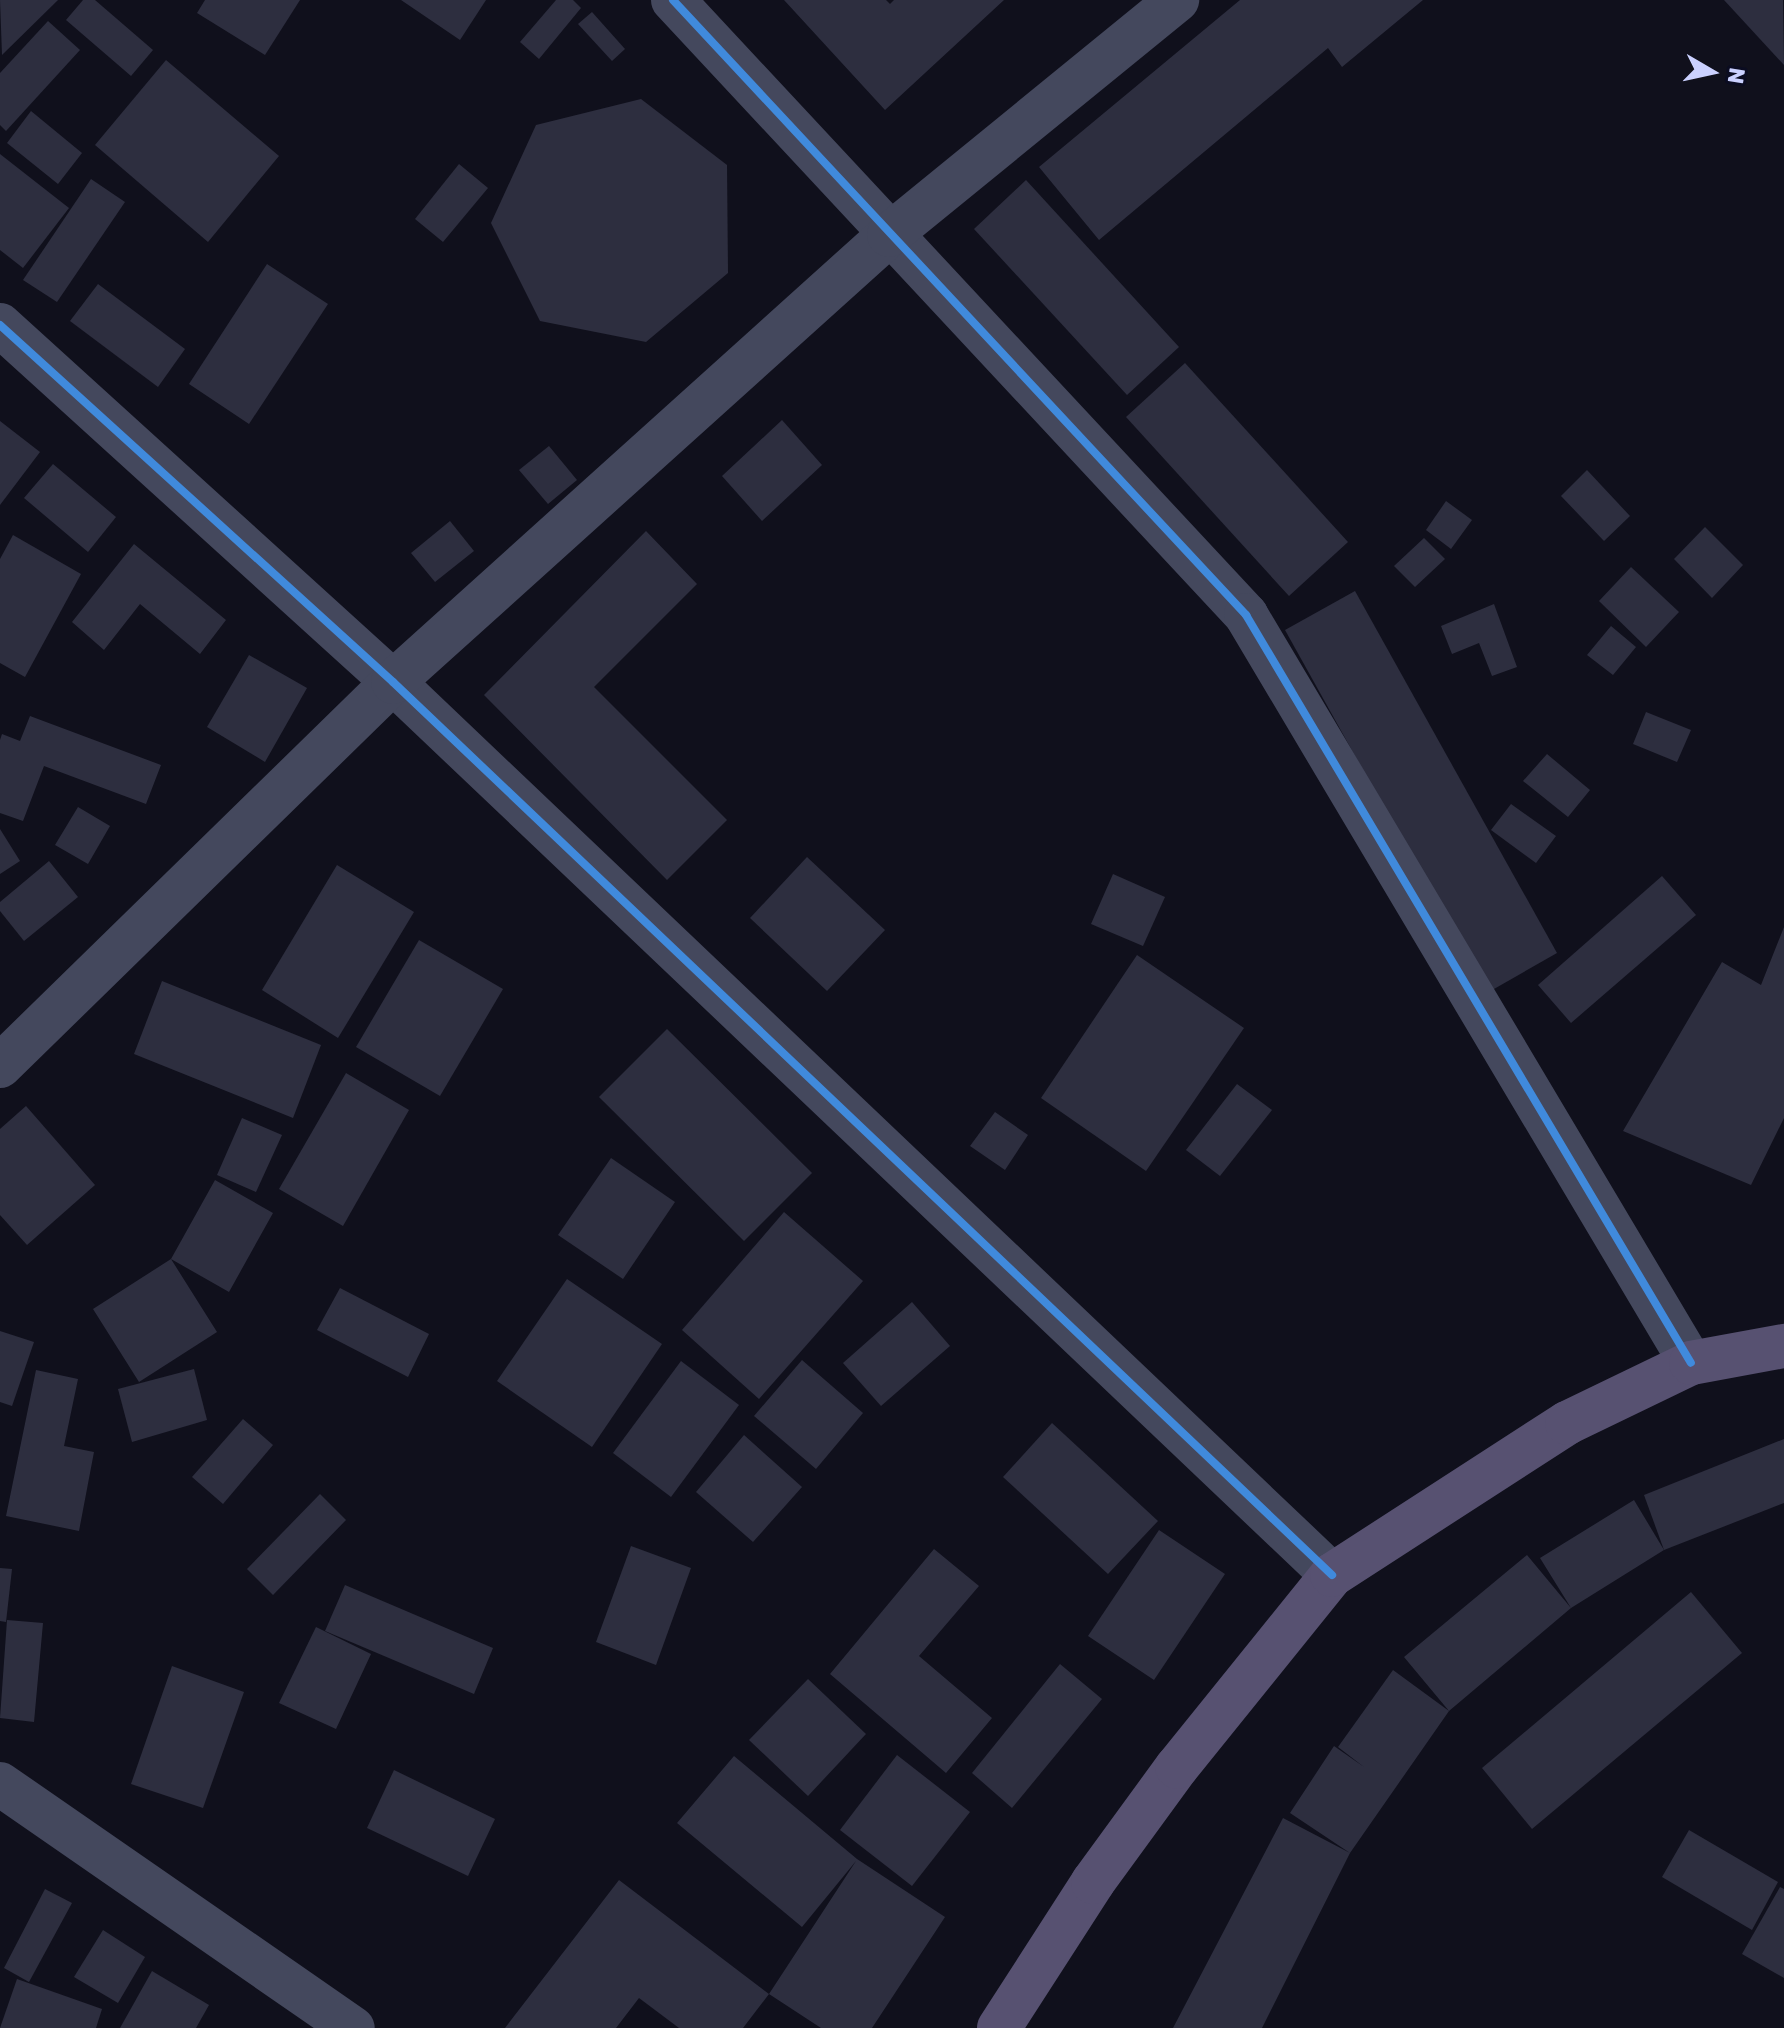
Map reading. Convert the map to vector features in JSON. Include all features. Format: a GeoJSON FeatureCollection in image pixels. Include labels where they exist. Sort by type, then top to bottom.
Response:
{"type":"FeatureCollection","features":[{"type":"Feature","properties":{"kind":"main road"},"geometry":{"type":"LineString","coordinates":[[999,2028],[1130,1831],[1332,1575],[1567,1423],[1691,1363],[1784,1346]]}},
{"type":"Feature","properties":{"kind":"street"},"geometry":{"type":"LineString","coordinates":[[673,0],[1246,615],[1691,1363]]}},
{"type":"Feature","properties":{"kind":"street"},"geometry":{"type":"LineString","coordinates":[[0,1066],[393,682],[889,235],[1177,0]]}},
{"type":"Feature","properties":{"kind":"street"},"geometry":{"type":"LineString","coordinates":[[0,325],[393,682],[1332,1575]]}},
{"type":"Feature","properties":{"kind":"street"},"geometry":{"type":"LineString","coordinates":[[0,1784],[353,2028]]}},
{"type":"Feature","properties":{"kind":"building"},"geometry":{"type":"Polygon","coordinates":[[[0,0],[58,0],[2,55],[0,0]]]}},
{"type":"Feature","properties":{"kind":"building"},"geometry":{"type":"Polygon","coordinates":[[[83,0],[95,0],[153,50],[131,76],[66,20],[83,0]]]}},
{"type":"Feature","properties":{"kind":"building"},"geometry":{"type":"Polygon","coordinates":[[[205,0],[300,0],[265,55],[197,13],[205,0]]]}},
{"type":"Feature","properties":{"kind":"building"},"geometry":{"type":"Polygon","coordinates":[[[401,0],[486,0],[460,40],[401,0]]]}},
{"type":"Feature","properties":{"kind":"building"},"geometry":{"type":"Polygon","coordinates":[[[556,0],[573,0],[581,8],[539,59],[520,42],[556,0]]]}},
{"type":"Feature","properties":{"kind":"building"},"geometry":{"type":"Polygon","coordinates":[[[784,0],[886,0],[890,4],[894,0],[1004,0],[885,110],[784,0]]]}},
{"type":"Feature","properties":{"kind":"building"},"geometry":{"type":"Polygon","coordinates":[[[1240,0],[1423,0],[1342,67],[1328,48],[1099,240],[1039,167],[1240,0]]]}},
{"type":"Feature","properties":{"kind":"building"},"geometry":{"type":"Polygon","coordinates":[[[1724,0],[1783,0],[1784,65],[1724,0]]]}},
{"type":"Feature","properties":{"kind":"building"},"geometry":{"type":"Polygon","coordinates":[[[592,12],[625,49],[612,61],[578,24],[592,12]]]}},
{"type":"Feature","properties":{"kind":"building"},"geometry":{"type":"Polygon","coordinates":[[[48,21],[80,50],[6,131],[0,125],[0,73],[48,21]]]}},
{"type":"Feature","properties":{"kind":"building"},"geometry":{"type":"Polygon","coordinates":[[[166,60],[279,156],[208,242],[95,145],[166,60]]]}},
{"type":"Feature","properties":{"kind":"building"},"geometry":{"type":"Polygon","coordinates":[[[641,99],[727,165],[728,273],[646,342],[540,321],[491,223],[536,125],[641,99]]]}},
{"type":"Feature","properties":{"kind":"building"},"geometry":{"type":"Polygon","coordinates":[[[31,111],[82,153],[58,184],[7,143],[31,111]]]}},
{"type":"Feature","properties":{"kind":"building"},"geometry":{"type":"Polygon","coordinates":[[[0,154],[69,208],[23,268],[0,250],[0,154]]]}},
{"type":"Feature","properties":{"kind":"building"},"geometry":{"type":"Polygon","coordinates":[[[459,164],[488,188],[443,242],[415,219],[459,164]]]}},
{"type":"Feature","properties":{"kind":"building"},"geometry":{"type":"Polygon","coordinates":[[[91,179],[125,202],[57,302],[23,280],[91,179]]]}},
{"type":"Feature","properties":{"kind":"building"},"geometry":{"type":"Polygon","coordinates":[[[1026,180],[1179,347],[1127,395],[974,229],[1026,180]]]}},
{"type":"Feature","properties":{"kind":"building"},"geometry":{"type":"Polygon","coordinates":[[[267,264],[328,304],[249,424],[189,384],[267,264]]]}},
{"type":"Feature","properties":{"kind":"building"},"geometry":{"type":"Polygon","coordinates":[[[98,284],[185,349],[158,387],[70,321],[98,284]]]}},
{"type":"Feature","properties":{"kind":"building"},"geometry":{"type":"Polygon","coordinates":[[[1185,363],[1348,542],[1289,596],[1126,417],[1185,363]]]}},
{"type":"Feature","properties":{"kind":"building"},"geometry":{"type":"Polygon","coordinates":[[[782,420],[822,465],[762,521],[722,476],[782,420]]]}},
{"type":"Feature","properties":{"kind":"building"},"geometry":{"type":"Polygon","coordinates":[[[0,421],[40,452],[0,505],[0,421]]]}},
{"type":"Feature","properties":{"kind":"building"},"geometry":{"type":"Polygon","coordinates":[[[549,446],[577,480],[548,504],[519,470],[549,446]]]}},
{"type":"Feature","properties":{"kind":"building"},"geometry":{"type":"Polygon","coordinates":[[[53,464],[116,517],[88,552],[24,498],[53,464]]]}},
{"type":"Feature","properties":{"kind":"building"},"geometry":{"type":"Polygon","coordinates":[[[1587,470],[1630,516],[1604,541],[1561,496],[1587,470]]]}},
{"type":"Feature","properties":{"kind":"building"},"geometry":{"type":"Polygon","coordinates":[[[1446,501],[1472,520],[1451,549],[1426,530],[1446,501]]]}},
{"type":"Feature","properties":{"kind":"building"},"geometry":{"type":"Polygon","coordinates":[[[450,521],[474,551],[435,582],[411,553],[450,521]]]}},
{"type":"Feature","properties":{"kind":"building"},"geometry":{"type":"Polygon","coordinates":[[[1705,527],[1743,565],[1712,598],[1674,559],[1705,527]]]}},
{"type":"Feature","properties":{"kind":"building"},"geometry":{"type":"Polygon","coordinates":[[[646,531],[697,584],[594,687],[727,820],[667,880],[484,695],[646,531]]]}},
{"type":"Feature","properties":{"kind":"building"},"geometry":{"type":"Polygon","coordinates":[[[13,535],[81,574],[25,677],[0,663],[0,559],[13,535]]]}},
{"type":"Feature","properties":{"kind":"building"},"geometry":{"type":"Polygon","coordinates":[[[1424,538],[1445,559],[1415,587],[1394,566],[1424,538]]]}},
{"type":"Feature","properties":{"kind":"building"},"geometry":{"type":"Polygon","coordinates":[[[134,544],[226,620],[200,654],[140,604],[104,650],[72,622],[134,544]]]}},
{"type":"Feature","properties":{"kind":"building"},"geometry":{"type":"Polygon","coordinates":[[[1631,567],[1679,612],[1646,647],[1599,601],[1631,567]]]}},
{"type":"Feature","properties":{"kind":"building"},"geometry":{"type":"Polygon","coordinates":[[[1355,591],[1557,953],[1487,993],[1285,630],[1355,591]]]}},
{"type":"Feature","properties":{"kind":"building"},"geometry":{"type":"Polygon","coordinates":[[[1494,604],[1517,667],[1492,676],[1479,643],[1452,654],[1441,626],[1494,604]]]}},
{"type":"Feature","properties":{"kind":"building"},"geometry":{"type":"Polygon","coordinates":[[[1611,626],[1636,647],[1613,675],[1587,655],[1611,626]]]}},
{"type":"Feature","properties":{"kind":"building"},"geometry":{"type":"Polygon","coordinates":[[[249,655],[307,688],[265,762],[207,727],[249,655]]]}},
{"type":"Feature","properties":{"kind":"building"},"geometry":{"type":"Polygon","coordinates":[[[1646,712],[1691,730],[1677,762],[1633,744],[1646,712]]]}},
{"type":"Feature","properties":{"kind":"building"},"geometry":{"type":"Polygon","coordinates":[[[30,716],[161,765],[146,804],[44,766],[23,821],[0,813],[0,740],[2,734],[20,741],[30,716]]]}},
{"type":"Feature","properties":{"kind":"building"},"geometry":{"type":"Polygon","coordinates":[[[1547,754],[1590,790],[1568,817],[1523,781],[1547,754]]]}},
{"type":"Feature","properties":{"kind":"building"},"geometry":{"type":"Polygon","coordinates":[[[1511,804],[1556,836],[1536,863],[1491,830],[1511,804]]]}},
{"type":"Feature","properties":{"kind":"building"},"geometry":{"type":"Polygon","coordinates":[[[78,807],[110,826],[88,864],[55,845],[78,807]]]}},
{"type":"Feature","properties":{"kind":"building"},"geometry":{"type":"Polygon","coordinates":[[[0,829],[20,861],[0,874],[0,829]]]}},
{"type":"Feature","properties":{"kind":"building"},"geometry":{"type":"Polygon","coordinates":[[[807,857],[885,930],[827,991],[750,918],[807,857]]]}},
{"type":"Feature","properties":{"kind":"building"},"geometry":{"type":"Polygon","coordinates":[[[49,861],[78,897],[24,941],[0,911],[0,902],[49,861]]]}},
{"type":"Feature","properties":{"kind":"building"},"geometry":{"type":"Polygon","coordinates":[[[337,865],[414,912],[338,1038],[262,990],[337,865]]]}},
{"type":"Feature","properties":{"kind":"building"},"geometry":{"type":"Polygon","coordinates":[[[1113,874],[1165,897],[1143,946],[1091,924],[1113,874]]]}},
{"type":"Feature","properties":{"kind":"building"},"geometry":{"type":"Polygon","coordinates":[[[1662,876],[1696,915],[1571,1023],[1538,985],[1662,876]]]}},
{"type":"Feature","properties":{"kind":"building"},"geometry":{"type":"Polygon","coordinates":[[[1784,927],[1784,1118],[1751,1185],[1623,1131],[1722,962],[1761,985],[1784,927]]]}},
{"type":"Feature","properties":{"kind":"building"},"geometry":{"type":"Polygon","coordinates":[[[419,940],[503,989],[440,1096],[356,1047],[419,940]]]}},
{"type":"Feature","properties":{"kind":"building"},"geometry":{"type":"Polygon","coordinates":[[[1137,955],[1244,1028],[1146,1171],[1041,1098],[1137,955]]]}},
{"type":"Feature","properties":{"kind":"building"},"geometry":{"type":"Polygon","coordinates":[[[162,981],[321,1045],[293,1118],[134,1054],[162,981]]]}},
{"type":"Feature","properties":{"kind":"building"},"geometry":{"type":"Polygon","coordinates":[[[667,1029],[812,1173],[744,1241],[599,1097],[667,1029]]]}},
{"type":"Feature","properties":{"kind":"building"},"geometry":{"type":"Polygon","coordinates":[[[346,1073],[409,1110],[343,1226],[279,1189],[346,1073]]]}},
{"type":"Feature","properties":{"kind":"building"},"geometry":{"type":"Polygon","coordinates":[[[1237,1084],[1272,1110],[1220,1176],[1186,1150],[1237,1084]]]}},
{"type":"Feature","properties":{"kind":"building"},"geometry":{"type":"Polygon","coordinates":[[[26,1106],[95,1185],[27,1245],[0,1215],[0,1129],[26,1106]]]}},
{"type":"Feature","properties":{"kind":"building"},"geometry":{"type":"Polygon","coordinates":[[[995,1112],[1028,1135],[1005,1170],[970,1146],[995,1112]]]}},
{"type":"Feature","properties":{"kind":"building"},"geometry":{"type":"Polygon","coordinates":[[[242,1118],[282,1135],[256,1192],[217,1175],[242,1118]]]}},
{"type":"Feature","properties":{"kind":"building"},"geometry":{"type":"Polygon","coordinates":[[[611,1158],[675,1202],[623,1279],[558,1235],[611,1158]]]}},
{"type":"Feature","properties":{"kind":"building"},"geometry":{"type":"Polygon","coordinates":[[[215,1180],[273,1213],[229,1292],[171,1259],[215,1180]]]}},
{"type":"Feature","properties":{"kind":"building"},"geometry":{"type":"Polygon","coordinates":[[[784,1212],[863,1281],[759,1399],[682,1330],[784,1212]]]}},
{"type":"Feature","properties":{"kind":"building"},"geometry":{"type":"Polygon","coordinates":[[[171,1259],[217,1332],[139,1382],[93,1309],[171,1259]]]}},
{"type":"Feature","properties":{"kind":"building"},"geometry":{"type":"Polygon","coordinates":[[[567,1279],[662,1344],[592,1447],[497,1381],[567,1279]]]}},
{"type":"Feature","properties":{"kind":"building"},"geometry":{"type":"Polygon","coordinates":[[[340,1288],[429,1334],[408,1377],[317,1330],[340,1288]]]}},
{"type":"Feature","properties":{"kind":"building"},"geometry":{"type":"Polygon","coordinates":[[[912,1302],[950,1346],[881,1406],[843,1363],[912,1302]]]}},
{"type":"Feature","properties":{"kind":"building"},"geometry":{"type":"Polygon","coordinates":[[[0,1331],[34,1342],[12,1406],[0,1402],[0,1331]]]}},
{"type":"Feature","properties":{"kind":"building"},"geometry":{"type":"Polygon","coordinates":[[[802,1360],[863,1413],[816,1469],[754,1416],[802,1360]]]}},
{"type":"Feature","properties":{"kind":"building"},"geometry":{"type":"Polygon","coordinates":[[[681,1361],[739,1405],[671,1497],[613,1453],[681,1361]]]}},
{"type":"Feature","properties":{"kind":"building"},"geometry":{"type":"Polygon","coordinates":[[[194,1369],[207,1420],[132,1442],[118,1389],[194,1369]]]}},
{"type":"Feature","properties":{"kind":"building"},"geometry":{"type":"Polygon","coordinates":[[[36,1370],[78,1379],[64,1446],[94,1452],[79,1531],[6,1516],[36,1370]]]}},
{"type":"Feature","properties":{"kind":"building"},"geometry":{"type":"Polygon","coordinates":[[[243,1419],[273,1445],[223,1504],[192,1477],[243,1419]]]}},
{"type":"Feature","properties":{"kind":"building"},"geometry":{"type":"Polygon","coordinates":[[[1052,1423],[1158,1521],[1108,1574],[1003,1477],[1052,1423]]]}},
{"type":"Feature","properties":{"kind":"building"},"geometry":{"type":"Polygon","coordinates":[[[744,1435],[802,1487],[753,1542],[696,1492],[744,1435]]]}},
{"type":"Feature","properties":{"kind":"building"},"geometry":{"type":"Polygon","coordinates":[[[1784,1439],[1784,1503],[1664,1550],[1644,1495],[1784,1439]]]}},
{"type":"Feature","properties":{"kind":"building"},"geometry":{"type":"Polygon","coordinates":[[[320,1494],[346,1520],[273,1595],[247,1569],[320,1494]]]}},
{"type":"Feature","properties":{"kind":"building"},"geometry":{"type":"Polygon","coordinates":[[[1634,1500],[1664,1550],[1571,1608],[1540,1558],[1634,1500]]]}},
{"type":"Feature","properties":{"kind":"building"},"geometry":{"type":"Polygon","coordinates":[[[1159,1530],[1225,1574],[1154,1680],[1088,1636],[1159,1530]]]}},
{"type":"Feature","properties":{"kind":"building"},"geometry":{"type":"Polygon","coordinates":[[[631,1546],[691,1568],[656,1665],[596,1642],[631,1546]]]}},
{"type":"Feature","properties":{"kind":"building"},"geometry":{"type":"Polygon","coordinates":[[[934,1549],[979,1586],[919,1656],[992,1718],[946,1773],[830,1674],[934,1549]]]}},
{"type":"Feature","properties":{"kind":"building"},"geometry":{"type":"Polygon","coordinates":[[[1527,1555],[1571,1608],[1449,1711],[1404,1657],[1527,1555]]]}},
{"type":"Feature","properties":{"kind":"building"},"geometry":{"type":"Polygon","coordinates":[[[0,1568],[12,1569],[6,1622],[0,1621],[0,1568]]]}},
{"type":"Feature","properties":{"kind":"building"},"geometry":{"type":"Polygon","coordinates":[[[345,1585],[493,1648],[474,1694],[325,1631],[345,1585]]]}},
{"type":"Feature","properties":{"kind":"building"},"geometry":{"type":"Polygon","coordinates":[[[1691,1592],[1742,1653],[1532,1829],[1482,1768],[1691,1592]]]}},
{"type":"Feature","properties":{"kind":"building"},"geometry":{"type":"Polygon","coordinates":[[[7,1620],[43,1623],[34,1722],[0,1718],[7,1620]]]}},
{"type":"Feature","properties":{"kind":"building"},"geometry":{"type":"Polygon","coordinates":[[[316,1627],[371,1654],[336,1729],[279,1703],[316,1627]]]}},
{"type":"Feature","properties":{"kind":"building"},"geometry":{"type":"Polygon","coordinates":[[[1060,1664],[1102,1699],[1012,1808],[972,1773],[1060,1664]]]}},
{"type":"Feature","properties":{"kind":"building"},"geometry":{"type":"Polygon","coordinates":[[[172,1666],[244,1692],[203,1808],[131,1784],[172,1666]]]}},
{"type":"Feature","properties":{"kind":"building"},"geometry":{"type":"Polygon","coordinates":[[[1393,1670],[1449,1711],[1350,1853],[1290,1813],[1334,1746],[1364,1767],[1338,1747],[1393,1670]]]}},
{"type":"Feature","properties":{"kind":"building"},"geometry":{"type":"Polygon","coordinates":[[[808,1679],[866,1734],[808,1796],[749,1740],[808,1679]]]}},
{"type":"Feature","properties":{"kind":"building"},"geometry":{"type":"Polygon","coordinates":[[[897,1755],[970,1812],[912,1886],[840,1830],[897,1755]]]}},
{"type":"Feature","properties":{"kind":"building"},"geometry":{"type":"Polygon","coordinates":[[[734,1756],[857,1859],[945,1917],[872,2028],[821,2028],[769,1994],[856,1861],[802,1927],[677,1823],[734,1756]]]}},
{"type":"Feature","properties":{"kind":"building"},"geometry":{"type":"Polygon","coordinates":[[[394,1770],[495,1819],[468,1876],[367,1828],[394,1770]]]}},
{"type":"Feature","properties":{"kind":"building"},"geometry":{"type":"Polygon","coordinates":[[[1283,1818],[1350,1853],[1262,2028],[1173,2028],[1283,1818]]]}},
{"type":"Feature","properties":{"kind":"building"},"geometry":{"type":"Polygon","coordinates":[[[1689,1830],[1778,1882],[1752,1930],[1662,1877],[1689,1830]]]}},
{"type":"Feature","properties":{"kind":"building"},"geometry":{"type":"Polygon","coordinates":[[[619,1880],[769,1994],[743,2028],[679,2028],[639,1998],[616,2028],[505,2028],[619,1880]]]}},
{"type":"Feature","properties":{"kind":"building"},"geometry":{"type":"Polygon","coordinates":[[[1780,1887],[1784,1889],[1784,1978],[1742,1954],[1780,1887]]]}},
{"type":"Feature","properties":{"kind":"building"},"geometry":{"type":"Polygon","coordinates":[[[45,1889],[72,1903],[29,1982],[4,1968],[45,1889]]]}},
{"type":"Feature","properties":{"kind":"building"},"geometry":{"type":"Polygon","coordinates":[[[103,1930],[145,1957],[118,2003],[74,1977],[103,1930]]]}},
{"type":"Feature","properties":{"kind":"building"},"geometry":{"type":"Polygon","coordinates":[[[152,1971],[209,2005],[196,2028],[120,2028],[152,1971]]]}},
{"type":"Feature","properties":{"kind":"building"},"geometry":{"type":"Polygon","coordinates":[[[17,1979],[102,2009],[96,2028],[0,2028],[17,1979]]]}},
{"type":"Feature","properties":{"kind":"cycle path"},"geometry":{"type":"LineString","coordinates":[[673,0],[1246,615],[1691,1363]]}},
{"type":"Feature","properties":{"kind":"cycle path"},"geometry":{"type":"LineString","coordinates":[[0,325],[393,682],[1332,1575]]}}]}
